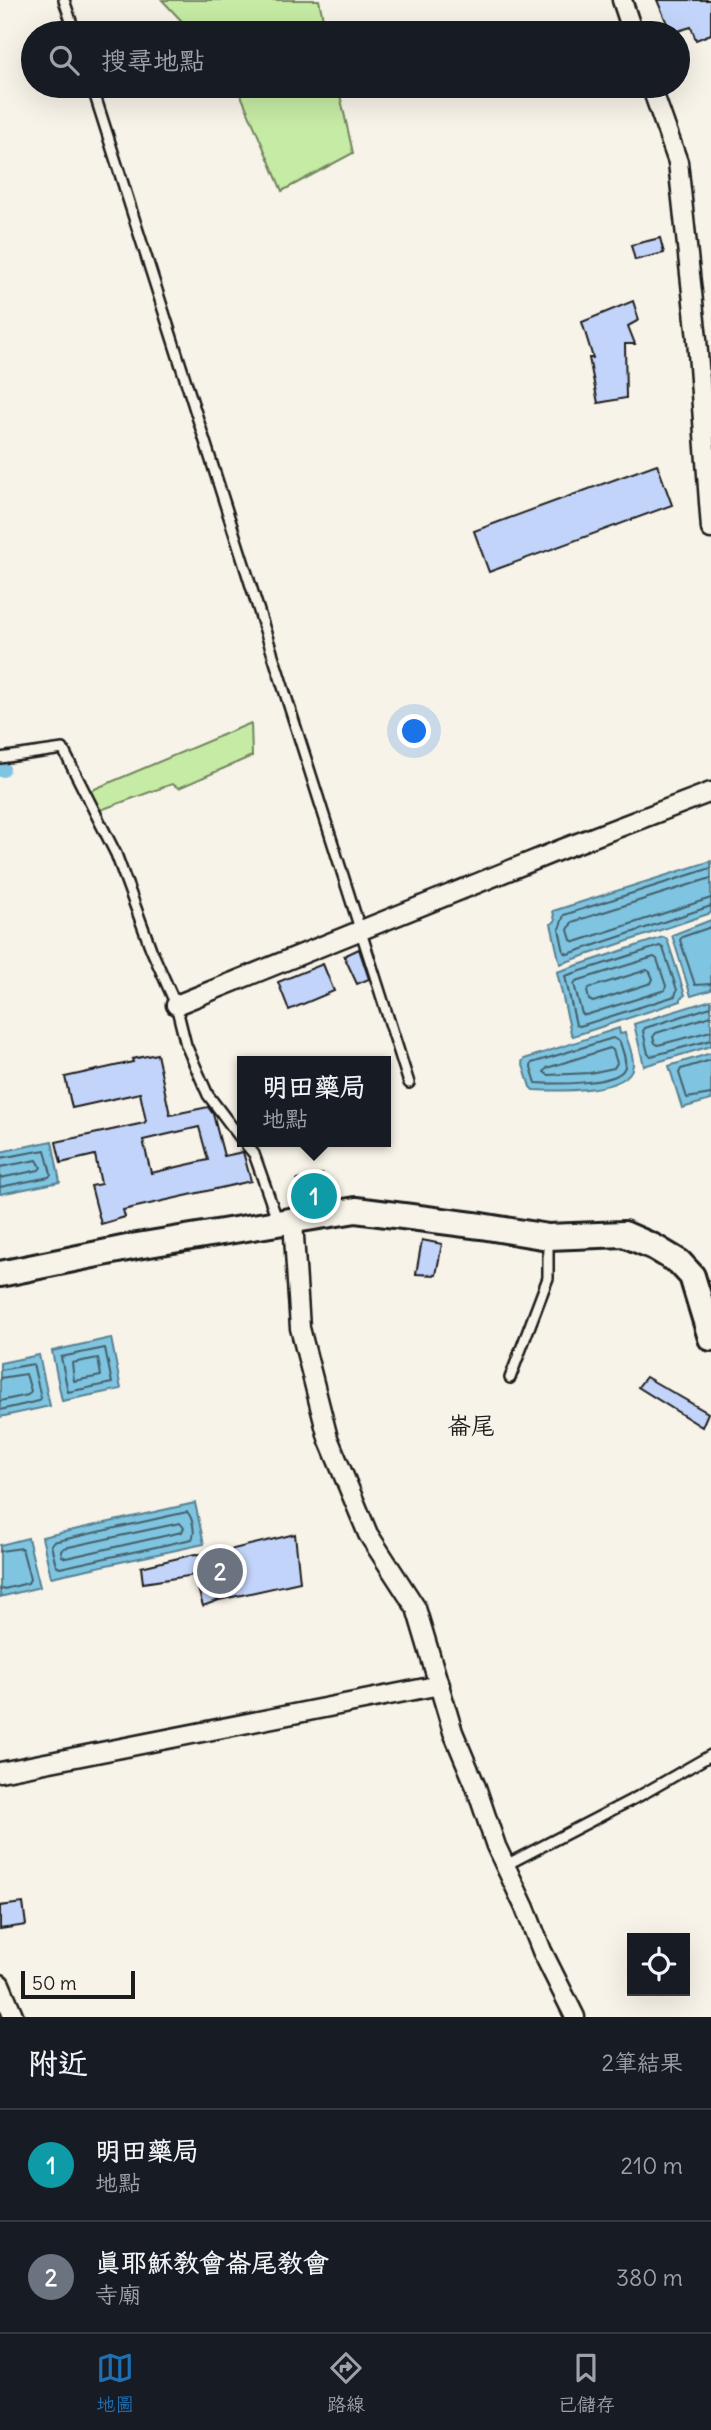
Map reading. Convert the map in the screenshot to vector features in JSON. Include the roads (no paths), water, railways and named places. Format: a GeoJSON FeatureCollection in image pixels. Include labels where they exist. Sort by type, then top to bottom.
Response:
{"type":"FeatureCollection","features":[{"type":"Feature","properties":{"kind":"street"},"geometry":{"type":"LineString","coordinates":[[622,0],[630,21]]}},
{"type":"Feature","properties":{"kind":"street"},"geometry":{"type":"LineString","coordinates":[[655,98],[678,162],[697,339],[711,529]]}},
{"type":"Feature","properties":{"kind":"street"},"geometry":{"type":"LineString","coordinates":[[176,1005],[562,849],[711,792]]}},
{"type":"Feature","properties":{"kind":"street"},"geometry":{"type":"LineString","coordinates":[[0,1274],[137,1246],[356,1210],[548,1237],[624,1234],[680,1262],[692,1276],[711,1338]]}},
{"type":"Feature","properties":{"kind":"street"},"geometry":{"type":"LineString","coordinates":[[286,1222],[300,1328],[328,1438],[368,1534],[416,1608],[453,1732],[476,1787],[496,1846],[542,1951],[575,2017]]}},
{"type":"Feature","properties":{"kind":"street"},"geometry":{"type":"LineString","coordinates":[[0,1772],[440,1685]]}},
{"type":"Feature","properties":{"kind":"street"},"geometry":{"type":"LineString","coordinates":[[0,1984],[14,2017]]}},
{"type":"Feature","properties":{"kind":"lane"},"geometry":{"type":"LineString","coordinates":[[64,0],[71,21]]}},
{"type":"Feature","properties":{"kind":"lane"},"geometry":{"type":"LineString","coordinates":[[96,98],[410,1083]]}},
{"type":"Feature","properties":{"kind":"lane"},"geometry":{"type":"LineString","coordinates":[[0,758],[63,749],[116,854],[151,949],[176,1005],[186,1045],[208,1094],[237,1133]]}},
{"type":"Feature","properties":{"kind":"lane"},"geometry":{"type":"LineString","coordinates":[[248,1147],[254,1154],[286,1222]]}},
{"type":"Feature","properties":{"kind":"lane"},"geometry":{"type":"LineString","coordinates":[[510,1378],[548,1278],[548,1237]]}},
{"type":"Feature","properties":{"kind":"lane"},"geometry":{"type":"LineString","coordinates":[[506,1865],[641,1795],[711,1755]]}},
{"type":"Feature","properties":{"kind":"water"},"geometry":{"type":"Polygon","coordinates":[[[711,861],[711,913],[560,964],[551,924],[555,921],[553,911],[711,861]]]}},
{"type":"Feature","properties":{"kind":"water"},"geometry":{"type":"Polygon","coordinates":[[[711,920],[711,990],[691,996],[672,935],[711,920]]]}},
{"type":"Feature","properties":{"kind":"water"},"geometry":{"type":"Polygon","coordinates":[[[663,937],[667,939],[685,995],[681,1001],[573,1036],[557,972],[663,937]]]}},
{"type":"Feature","properties":{"kind":"water"},"geometry":{"type":"Polygon","coordinates":[[[711,1000],[711,1046],[644,1066],[634,1024],[711,1000]]]}},
{"type":"Feature","properties":{"kind":"water"},"geometry":{"type":"Polygon","coordinates":[[[619,1028],[620,1034],[625,1033],[633,1065],[629,1074],[619,1081],[590,1089],[533,1090],[530,1087],[522,1062],[524,1059],[619,1028]]]}},
{"type":"Feature","properties":{"kind":"water"},"geometry":{"type":"Polygon","coordinates":[[[711,1053],[711,1100],[682,1108],[669,1066],[711,1053]]]}},
{"type":"Feature","properties":{"kind":"water"},"geometry":{"type":"Polygon","coordinates":[[[52,1141],[60,1182],[0,1194],[0,1152],[52,1141]]]}},
{"type":"Feature","properties":{"kind":"water"},"geometry":{"type":"Polygon","coordinates":[[[111,1338],[121,1389],[62,1401],[52,1351],[111,1338]]]}},
{"type":"Feature","properties":{"kind":"water"},"geometry":{"type":"Polygon","coordinates":[[[39,1355],[50,1406],[0,1417],[0,1363],[39,1355]]]}},
{"type":"Feature","properties":{"kind":"water"},"geometry":{"type":"Polygon","coordinates":[[[195,1503],[204,1544],[51,1577],[42,1537],[195,1503]]]}},
{"type":"Feature","properties":{"kind":"water"},"geometry":{"type":"Polygon","coordinates":[[[28,1538],[40,1587],[0,1597],[0,1545],[28,1538]]]}},
{"type":"Feature","properties":{"kind":"place","name":"明田藥局"},"geometry":{"type":"Point","coordinates":[314,1196]}},
{"type":"Feature","properties":{"kind":"place","name":"真耶穌教會崙尾教會"},"geometry":{"type":"Point","coordinates":[220,1571]}},
{"type":"Feature","properties":{"kind":"district","name":"崙尾"},"geometry":{"type":"Point","coordinates":[471,1426]}}]}
